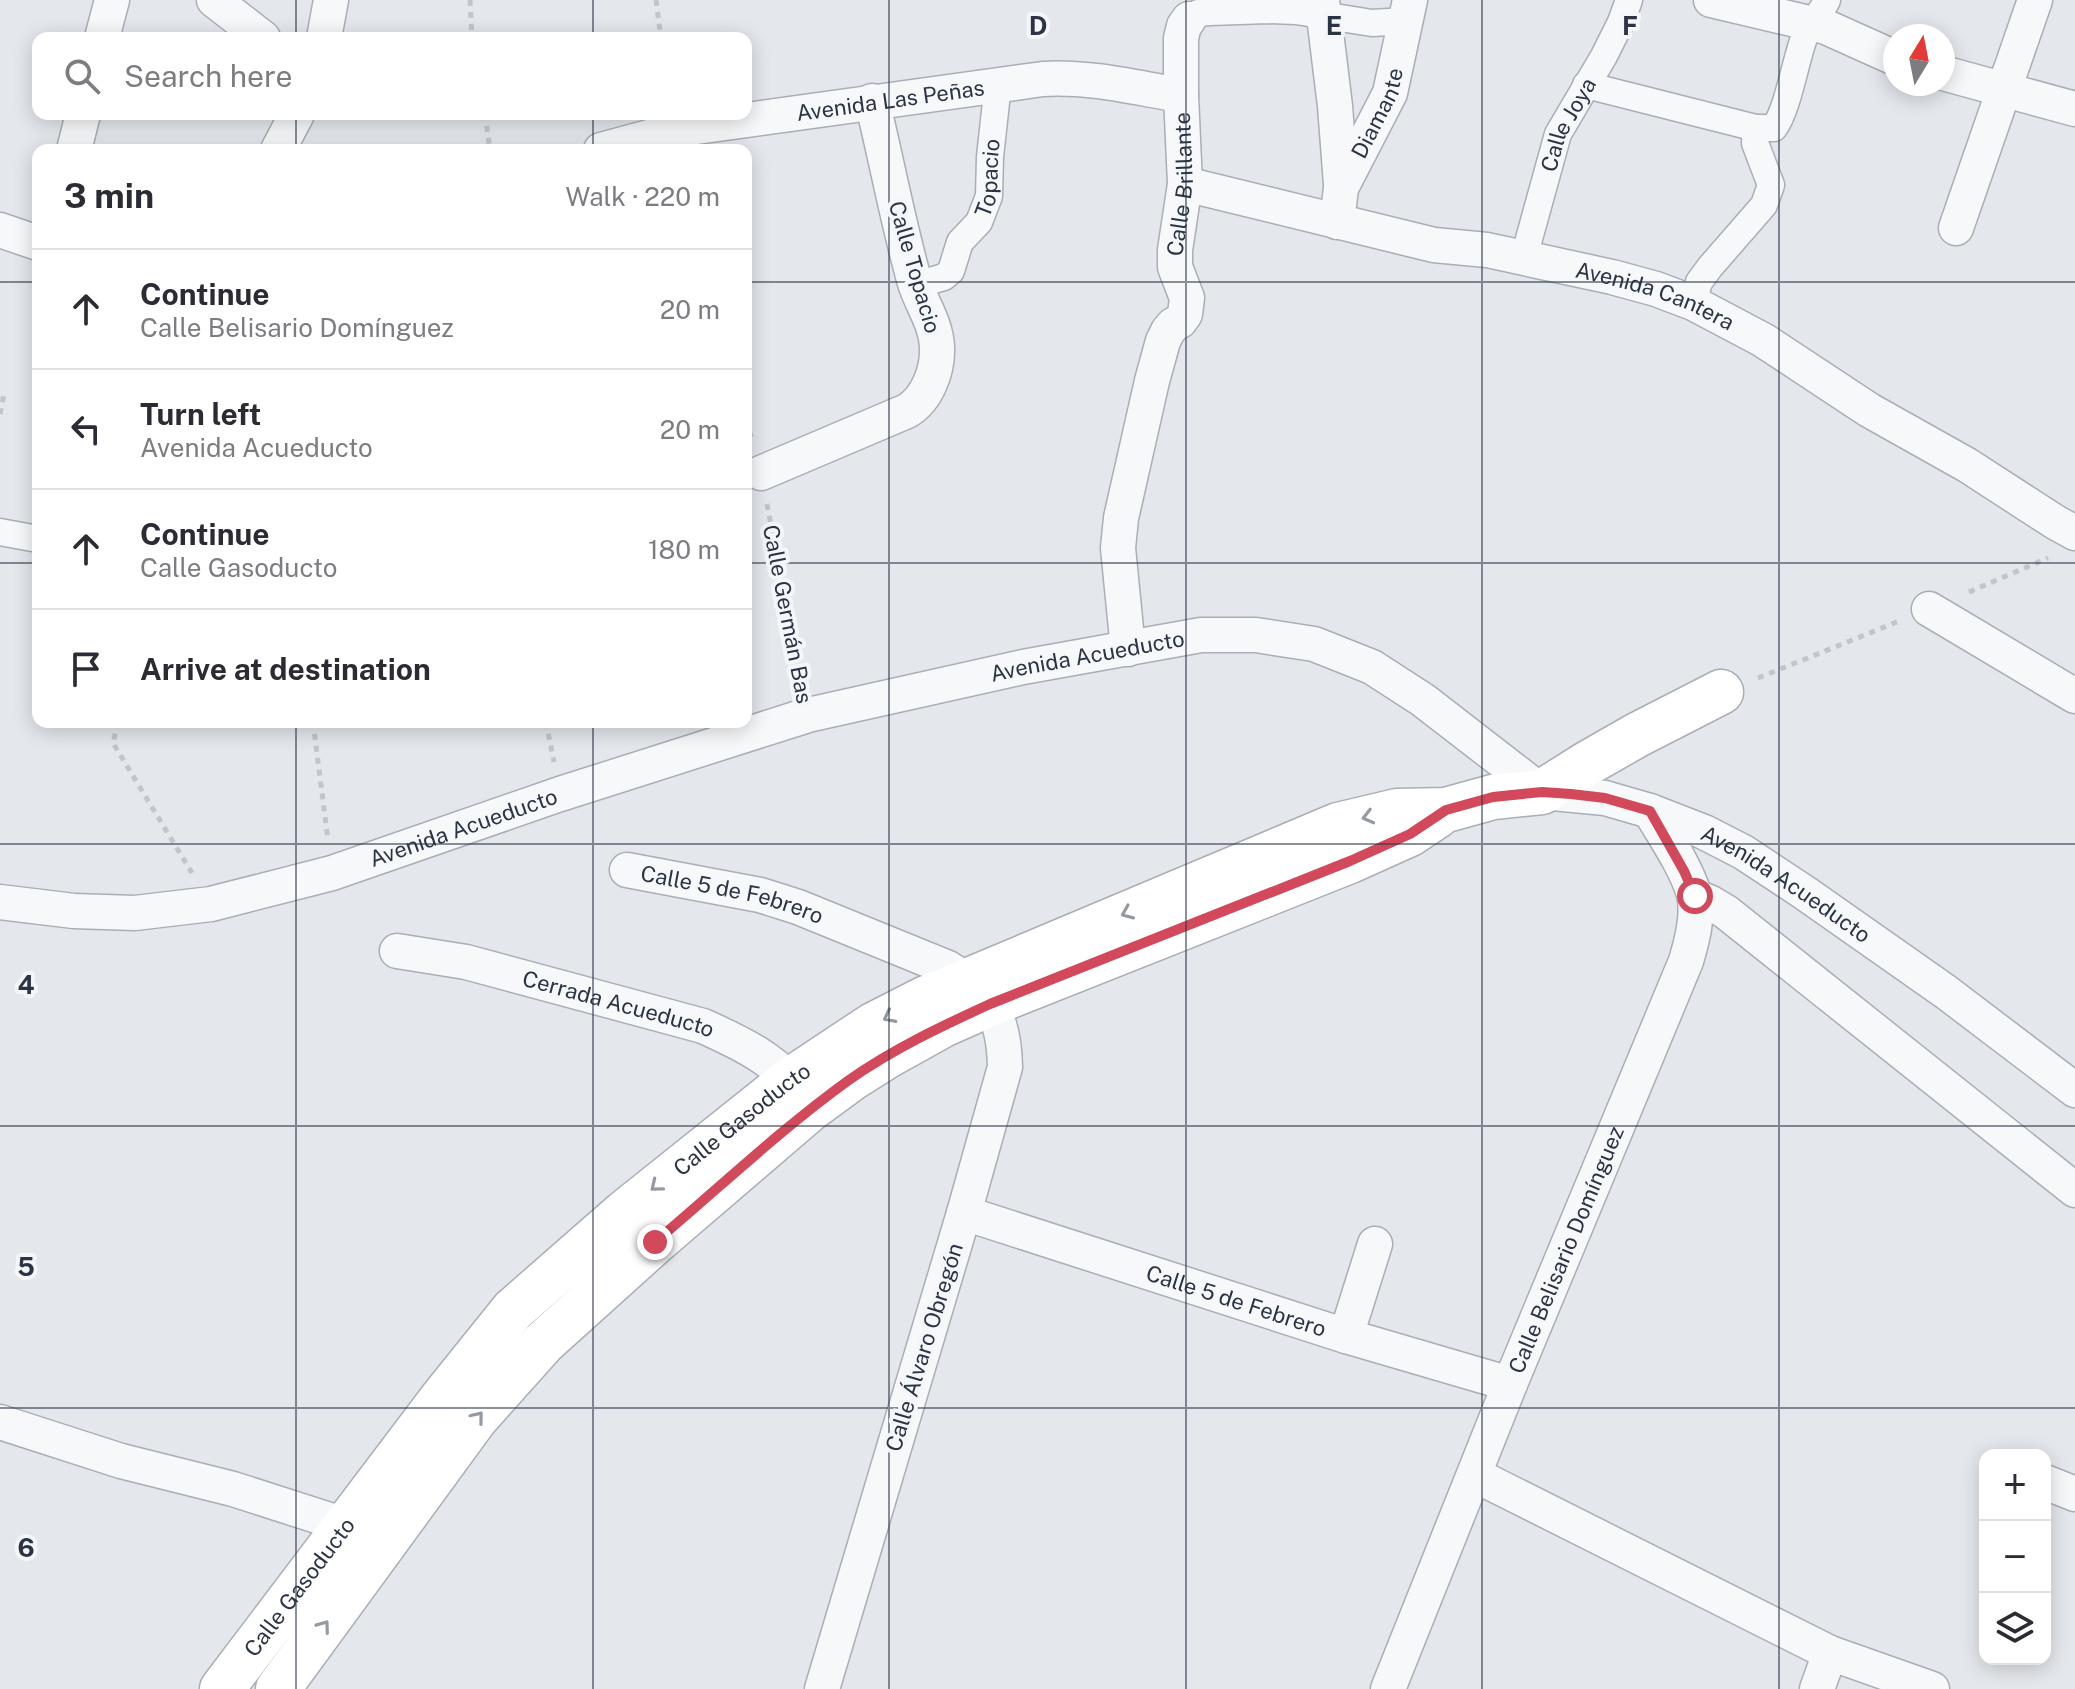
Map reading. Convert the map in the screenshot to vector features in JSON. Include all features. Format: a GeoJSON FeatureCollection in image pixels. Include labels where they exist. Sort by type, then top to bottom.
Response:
{"type":"FeatureCollection","features":[{"type":"Feature","properties":{"kind":"main road","name":"Calle Gasoducto"},"geometry":{"type":"LineString","coordinates":[[222,1689],[543,1343],[655,1242],[800,1095],[851,1079],[943,1025],[979,992],[1350,861],[1410,834],[1446,810],[1493,797],[1542,792],[1637,735],[1721,692]]}},
{"type":"Feature","properties":{"kind":"main road","name":"Calle Gasoducto"},"geometry":{"type":"LineString","coordinates":[[278,1689],[362,1538]]}},
{"type":"Feature","properties":{"kind":"street"},"geometry":{"type":"LineString","coordinates":[[104,32],[112,0]]}},
{"type":"Feature","properties":{"kind":"street"},"geometry":{"type":"LineString","coordinates":[[214,0],[255,32]]}},
{"type":"Feature","properties":{"kind":"street"},"geometry":{"type":"LineString","coordinates":[[325,32],[331,0]]}},
{"type":"Feature","properties":{"kind":"street","name":"Calle Joya"},"geometry":{"type":"LineString","coordinates":[[1524,257],[1558,134],[1610,45],[1629,0]]}},
{"type":"Feature","properties":{"kind":"street"},"geometry":{"type":"LineString","coordinates":[[1711,0],[1820,12],[1838,32],[1883,53]]}},
{"type":"Feature","properties":{"kind":"street"},"geometry":{"type":"LineString","coordinates":[[1956,228],[2035,0]]}},
{"type":"Feature","properties":{"kind":"street"},"geometry":{"type":"LineString","coordinates":[[1322,7],[1336,117],[1341,188]]}},
{"type":"Feature","properties":{"kind":"street","name":"Calle Brillante"},"geometry":{"type":"LineString","coordinates":[[1128,649],[1118,548],[1121,518],[1163,341],[1168,331],[1185,314],[1187,298],[1175,267],[1185,184],[1181,95],[1181,38],[1184,26],[1198,13],[1210,12],[1322,7],[1372,23],[1408,11]]}},
{"type":"Feature","properties":{"kind":"street","name":"Diamante"},"geometry":{"type":"LineString","coordinates":[[1337,222],[1341,188],[1390,93],[1408,11]]}},
{"type":"Feature","properties":{"kind":"street"},"geometry":{"type":"LineString","coordinates":[[1586,85],[1756,128],[1774,128],[1803,42],[1820,12]]}},
{"type":"Feature","properties":{"kind":"street","name":"Avenida Las Peñas"},"geometry":{"type":"LineString","coordinates":[[752,119],[1063,77],[1181,95]]}},
{"type":"Feature","properties":{"kind":"street"},"geometry":{"type":"LineString","coordinates":[[1955,77],[2075,109]]}},
{"type":"Feature","properties":{"kind":"street","name":"Topacio"},"geometry":{"type":"LineString","coordinates":[[916,285],[944,277],[951,271],[960,242],[979,222],[989,196],[998,84]]}},
{"type":"Feature","properties":{"kind":"street","name":"Calle Topacio"},"geometry":{"type":"LineString","coordinates":[[761,473],[907,411],[916,406],[931,379],[937,347],[933,323],[916,285],[872,101]]}},
{"type":"Feature","properties":{"kind":"street"},"geometry":{"type":"LineString","coordinates":[[76,144],[82,120]]}},
{"type":"Feature","properties":{"kind":"street"},"geometry":{"type":"LineString","coordinates":[[281,144],[294,120]]}},
{"type":"Feature","properties":{"kind":"street","name":"Avenida Las Peñas"},"geometry":{"type":"LineString","coordinates":[[623,144],[675,130],[743,120]]}},
{"type":"Feature","properties":{"kind":"street"},"geometry":{"type":"LineString","coordinates":[[1693,303],[1699,282],[1764,205],[1770,192],[1771,185],[1755,143],[1756,128]]}},
{"type":"Feature","properties":{"kind":"street","name":"Avenida Cantera"},"geometry":{"type":"LineString","coordinates":[[1185,184],[1434,245],[1524,257],[1656,289],[1693,303],[1763,340],[1869,410],[1967,465],[2075,533]]}},
{"type":"Feature","properties":{"kind":"street"},"geometry":{"type":"LineString","coordinates":[[0,230],[32,241]]}},
{"type":"Feature","properties":{"kind":"street"},"geometry":{"type":"LineString","coordinates":[[0,532],[32,538]]}},
{"type":"Feature","properties":{"kind":"street"},"geometry":{"type":"LineString","coordinates":[[1929,609],[2075,696]]}},
{"type":"Feature","properties":{"kind":"street","name":"Avenida Acueducto"},"geometry":{"type":"LineString","coordinates":[[0,902],[74,911],[135,913],[211,904],[332,873],[560,794],[808,715],[1023,667],[1201,635],[1256,635],[1314,644],[1372,667],[1423,700],[1542,792],[1605,798],[1650,811],[1704,832],[1755,860],[1946,992],[2075,1090]]}},
{"type":"Feature","properties":{"kind":"street","name":"Calle Belisario Domínguez"},"geometry":{"type":"LineString","coordinates":[[1388,1689],[1510,1384],[1686,961],[1694,928],[1695,896],[1650,811]]}},
{"type":"Feature","properties":{"kind":"street","name":"Calle 5 de Febrero"},"geometry":{"type":"LineString","coordinates":[[627,870],[760,895],[798,907],[948,968],[979,992]]}},
{"type":"Feature","properties":{"kind":"street"},"geometry":{"type":"LineString","coordinates":[[1695,896],[1726,912],[2075,1190]]}},
{"type":"Feature","properties":{"kind":"street","name":"Cerrada Acueducto"},"geometry":{"type":"LineString","coordinates":[[397,951],[466,962],[703,1026],[757,1053],[800,1095]]}},
{"type":"Feature","properties":{"kind":"street","name":"Calle Álvaro Obregón"},"geometry":{"type":"LineString","coordinates":[[822,1689],[1005,1067],[1001,1026],[979,992]]}},
{"type":"Feature","properties":{"kind":"street","name":"Calle 5 de Febrero"},"geometry":{"type":"LineString","coordinates":[[964,1213],[1346,1336],[1510,1384]]}},
{"type":"Feature","properties":{"kind":"street"},"geometry":{"type":"LineString","coordinates":[[1346,1336],[1375,1244]]}},
{"type":"Feature","properties":{"kind":"street"},"geometry":{"type":"LineString","coordinates":[[0,1422],[121,1461],[233,1489],[362,1538]]}},
{"type":"Feature","properties":{"kind":"street"},"geometry":{"type":"LineString","coordinates":[[1475,1475],[1830,1653],[1932,1689]]}},
{"type":"Feature","properties":{"kind":"street"},"geometry":{"type":"LineString","coordinates":[[2051,1484],[2075,1494]]}},
{"type":"Feature","properties":{"kind":"street"},"geometry":{"type":"LineString","coordinates":[[1817,1689],[1830,1653]]}},
{"type":"Feature","properties":{"kind":"path"},"geometry":{"type":"LineString","coordinates":[[470,0],[472,32]]}},
{"type":"Feature","properties":{"kind":"path"},"geometry":{"type":"LineString","coordinates":[[656,0],[660,32]]}},
{"type":"Feature","properties":{"kind":"path"},"geometry":{"type":"LineString","coordinates":[[486,120],[489,144]]}},
{"type":"Feature","properties":{"kind":"path"},"geometry":{"type":"LineString","coordinates":[[0,414],[4,394]]}},
{"type":"Feature","properties":{"kind":"path","name":"Calle Germán Bas"},"geometry":{"type":"LineString","coordinates":[[752,441],[761,473],[808,715]]}},
{"type":"Feature","properties":{"kind":"path"},"geometry":{"type":"LineString","coordinates":[[117,728],[113,743],[211,904]]}},
{"type":"Feature","properties":{"kind":"path"},"geometry":{"type":"LineString","coordinates":[[314,728],[332,873]]}},
{"type":"Feature","properties":{"kind":"route"},"geometry":{"type":"LineString","coordinates":[[655,1242],[810,1109],[889,1055],[943,1025],[1350,861],[1410,834],[1446,810],[1493,797],[1542,792],[1605,798],[1650,811],[1695,896]]}}]}
